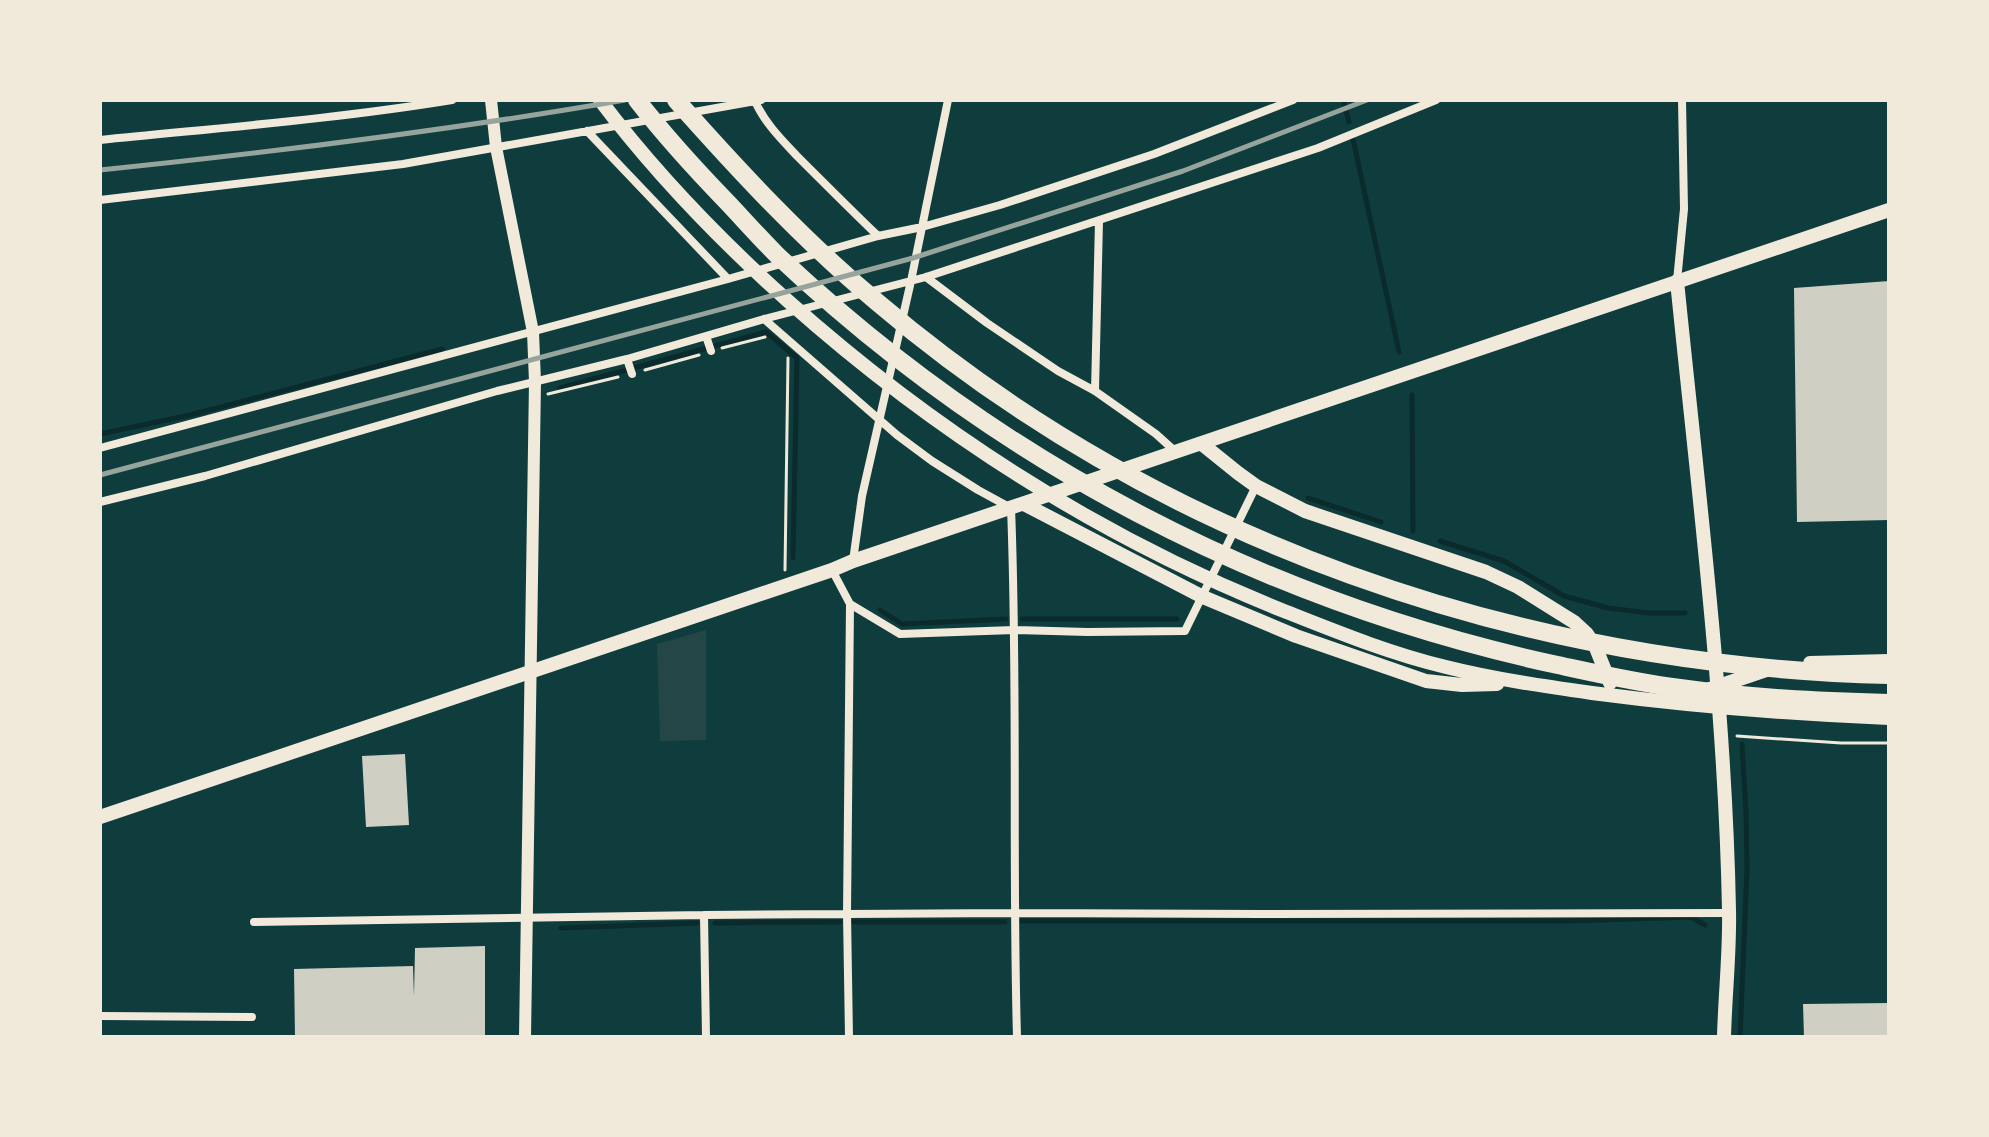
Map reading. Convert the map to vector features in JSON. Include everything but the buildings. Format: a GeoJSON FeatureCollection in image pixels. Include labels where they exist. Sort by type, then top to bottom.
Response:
{"type":"FeatureCollection","features":[{"type":"Feature","properties":{"kind":"highway"},"geometry":{"type":"LineString","coordinates":[[637,100],[776,254],[919,375],[1056,468],[1131,512],[1206,549],[1359,610],[1437,636],[1513,656],[1679,688],[1770,698],[1889,703]]}},
{"type":"Feature","properties":{"kind":"highway"},"geometry":{"type":"LineString","coordinates":[[676,100],[804,236],[877,303],[1002,397],[1069,442],[1215,521],[1289,553],[1366,581],[1517,627],[1679,658],[1771,669],[1889,675]]}},
{"type":"Feature","properties":{"kind":"main road"},"geometry":{"type":"LineString","coordinates":[[600,100],[652,165],[720,237],[822,331],[874,374],[986,456],[1106,527],[1202,576],[1317,624],[1442,666],[1525,683],[1651,701],[1889,718]]}},
{"type":"Feature","properties":{"kind":"main road"},"geometry":{"type":"LineString","coordinates":[[100,817],[1889,210]]}},
{"type":"Feature","properties":{"kind":"main road"},"geometry":{"type":"LineString","coordinates":[[1677,281],[1720,708],[1729,913],[1724,1037]]}},
{"type":"Feature","properties":{"kind":"main road"},"geometry":{"type":"LineString","coordinates":[[1202,444],[1256,486],[1319,517],[1486,572],[1518,587],[1574,622],[1587,634],[1596,648],[1615,696]]}},
{"type":"Feature","properties":{"kind":"main road"},"geometry":{"type":"LineString","coordinates":[[1018,506],[1203,597],[1296,636],[1426,681],[1462,685],[1525,683]]}},
{"type":"Feature","properties":{"kind":"main road"},"geometry":{"type":"LineString","coordinates":[[1651,701],[1687,696],[1758,672],[1796,664],[1889,661]]}},
{"type":"Feature","properties":{"kind":"street"},"geometry":{"type":"LineString","coordinates":[[100,140],[307,119],[452,100]]}},
{"type":"Feature","properties":{"kind":"street"},"geometry":{"type":"LineString","coordinates":[[491,100],[496,147],[533,332],[535,382],[525,1037]]}},
{"type":"Feature","properties":{"kind":"street"},"geometry":{"type":"LineString","coordinates":[[853,561],[862,496],[948,100]]}},
{"type":"Feature","properties":{"kind":"street"},"geometry":{"type":"LineString","coordinates":[[100,448],[1000,205],[1154,154],[1293,100]]}},
{"type":"Feature","properties":{"kind":"street"},"geometry":{"type":"LineString","coordinates":[[100,502],[205,476],[535,382],[926,277],[1318,148],[1436,100]]}},
{"type":"Feature","properties":{"kind":"street"},"geometry":{"type":"LineString","coordinates":[[1677,281],[1684,209],[1682,100]]}},
{"type":"Feature","properties":{"kind":"street"},"geometry":{"type":"LineString","coordinates":[[100,200],[403,164],[758,101],[761,115],[788,146],[878,236]]}},
{"type":"Feature","properties":{"kind":"street"},"geometry":{"type":"LineString","coordinates":[[587,131],[728,279]]}},
{"type":"Feature","properties":{"kind":"street"},"geometry":{"type":"LineString","coordinates":[[1095,391],[1099,221]]}},
{"type":"Feature","properties":{"kind":"street"},"geometry":{"type":"LineString","coordinates":[[926,277],[1058,371],[1095,391],[1156,434],[1177,453]]}},
{"type":"Feature","properties":{"kind":"street"},"geometry":{"type":"LineString","coordinates":[[764,319],[932,461],[978,490],[1018,506],[1014,630],[1013,913],[1017,1037]]}},
{"type":"Feature","properties":{"kind":"street"},"geometry":{"type":"LineString","coordinates":[[706,336],[711,351]]}},
{"type":"Feature","properties":{"kind":"street"},"geometry":{"type":"LineString","coordinates":[[627,359],[632,374]]}},
{"type":"Feature","properties":{"kind":"street"},"geometry":{"type":"LineString","coordinates":[[850,604],[900,634],[1014,630],[1185,631],[1256,486]]}},
{"type":"Feature","properties":{"kind":"street"},"geometry":{"type":"LineString","coordinates":[[832,570],[850,604],[849,1037]]}},
{"type":"Feature","properties":{"kind":"street"},"geometry":{"type":"LineString","coordinates":[[254,922],[847,914],[1729,913]]}},
{"type":"Feature","properties":{"kind":"street"},"geometry":{"type":"LineString","coordinates":[[704,915],[706,1037]]}},
{"type":"Feature","properties":{"kind":"street"},"geometry":{"type":"LineString","coordinates":[[100,1016],[252,1017]]}},
{"type":"Feature","properties":{"kind":"path"},"geometry":{"type":"LineString","coordinates":[[535,382],[547,394],[632,374],[766,336]]}},
{"type":"Feature","properties":{"kind":"path"},"geometry":{"type":"LineString","coordinates":[[785,586],[788,357]]}},
{"type":"Feature","properties":{"kind":"shaded area"},"geometry":{"type":"Polygon","coordinates":[[[706,630],[706,740],[660,741],[657,644],[706,630]]]}},
{"type":"Feature","properties":{"kind":"waterway"},"geometry":{"type":"LineString","coordinates":[[1343,100],[1349,122]]}},
{"type":"Feature","properties":{"kind":"waterway"},"geometry":{"type":"LineString","coordinates":[[1353,139],[1399,352]]}},
{"type":"Feature","properties":{"kind":"waterway"},"geometry":{"type":"LineString","coordinates":[[560,388],[766,332],[797,358],[793,558]]}},
{"type":"Feature","properties":{"kind":"waterway"},"geometry":{"type":"LineString","coordinates":[[100,434],[190,415],[442,349]]}},
{"type":"Feature","properties":{"kind":"waterway"},"geometry":{"type":"LineString","coordinates":[[1412,395],[1413,531]]}},
{"type":"Feature","properties":{"kind":"waterway"},"geometry":{"type":"LineString","coordinates":[[1308,498],[1381,522]]}},
{"type":"Feature","properties":{"kind":"waterway"},"geometry":{"type":"LineString","coordinates":[[1440,541],[1504,561],[1564,596],[1608,608],[1685,613]]}},
{"type":"Feature","properties":{"kind":"waterway"},"geometry":{"type":"LineString","coordinates":[[880,610],[902,624],[1006,619]]}},
{"type":"Feature","properties":{"kind":"waterway"},"geometry":{"type":"LineString","coordinates":[[1022,619],[1177,619]]}},
{"type":"Feature","properties":{"kind":"waterway"},"geometry":{"type":"LineString","coordinates":[[1740,1037],[1747,869],[1742,744]]}},
{"type":"Feature","properties":{"kind":"waterway"},"geometry":{"type":"LineString","coordinates":[[1022,921],[1571,921],[1691,917],[1705,925]]}},
{"type":"Feature","properties":{"kind":"waterway"},"geometry":{"type":"LineString","coordinates":[[715,923],[840,922]]}},
{"type":"Feature","properties":{"kind":"waterway"},"geometry":{"type":"LineString","coordinates":[[854,922],[1005,922]]}},
{"type":"Feature","properties":{"kind":"waterway"},"geometry":{"type":"LineString","coordinates":[[561,928],[697,923]]}},
{"type":"Feature","properties":{"kind":"railway"},"geometry":{"type":"LineString","coordinates":[[100,170],[363,140],[625,100]]}},
{"type":"Feature","properties":{"kind":"railway"},"geometry":{"type":"LineString","coordinates":[[100,475],[913,258],[1183,171],[1367,100]]}}]}
